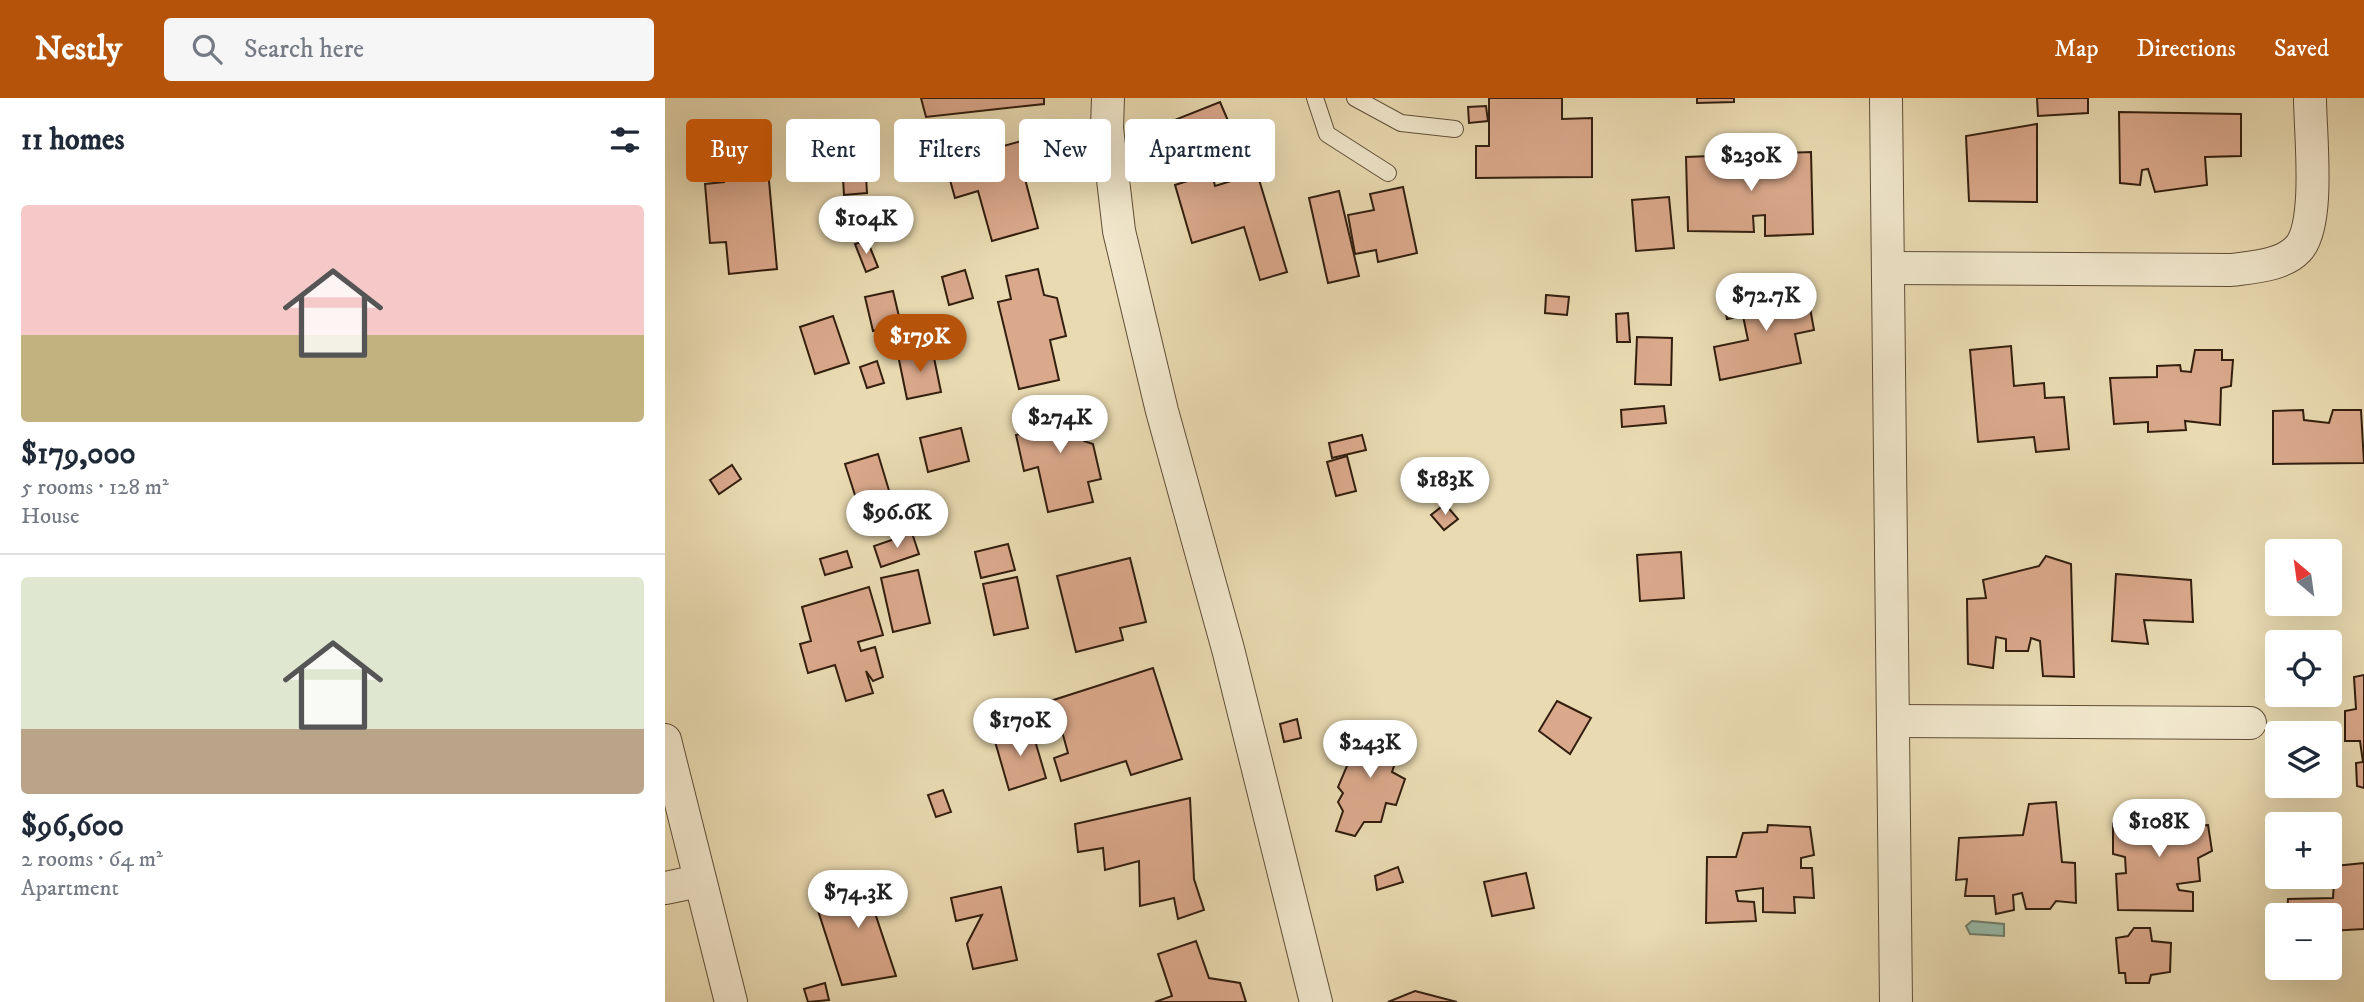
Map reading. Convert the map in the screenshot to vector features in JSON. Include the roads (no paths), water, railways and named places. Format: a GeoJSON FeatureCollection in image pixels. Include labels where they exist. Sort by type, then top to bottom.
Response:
{"type":"FeatureCollection","features":[{"type":"Feature","properties":{"kind":"street"},"geometry":{"type":"LineString","coordinates":[[1108,98],[1107,128],[1122,244],[1162,411],[1229,649],[1316,1002]]}},
{"type":"Feature","properties":{"kind":"street"},"geometry":{"type":"LineString","coordinates":[[1886,98],[1895,721],[1896,1002]]}},
{"type":"Feature","properties":{"kind":"street"},"geometry":{"type":"LineString","coordinates":[[1889,268],[2231,270],[2252,268],[2286,257],[2303,242],[2309,218],[2309,98]]}},
{"type":"Feature","properties":{"kind":"street"},"geometry":{"type":"LineString","coordinates":[[1895,721],[2250,723]]}},
{"type":"Feature","properties":{"kind":"street"},"geometry":{"type":"LineString","coordinates":[[665,740],[731,1002]]}},
{"type":"Feature","properties":{"kind":"street"},"geometry":{"type":"LineString","coordinates":[[665,888],[699,881]]}},
{"type":"Feature","properties":{"kind":"lane"},"geometry":{"type":"LineString","coordinates":[[1315,98],[1327,134],[1388,173]]}},
{"type":"Feature","properties":{"kind":"lane"},"geometry":{"type":"LineString","coordinates":[[1355,98],[1401,123],[1455,130]]}}]}
